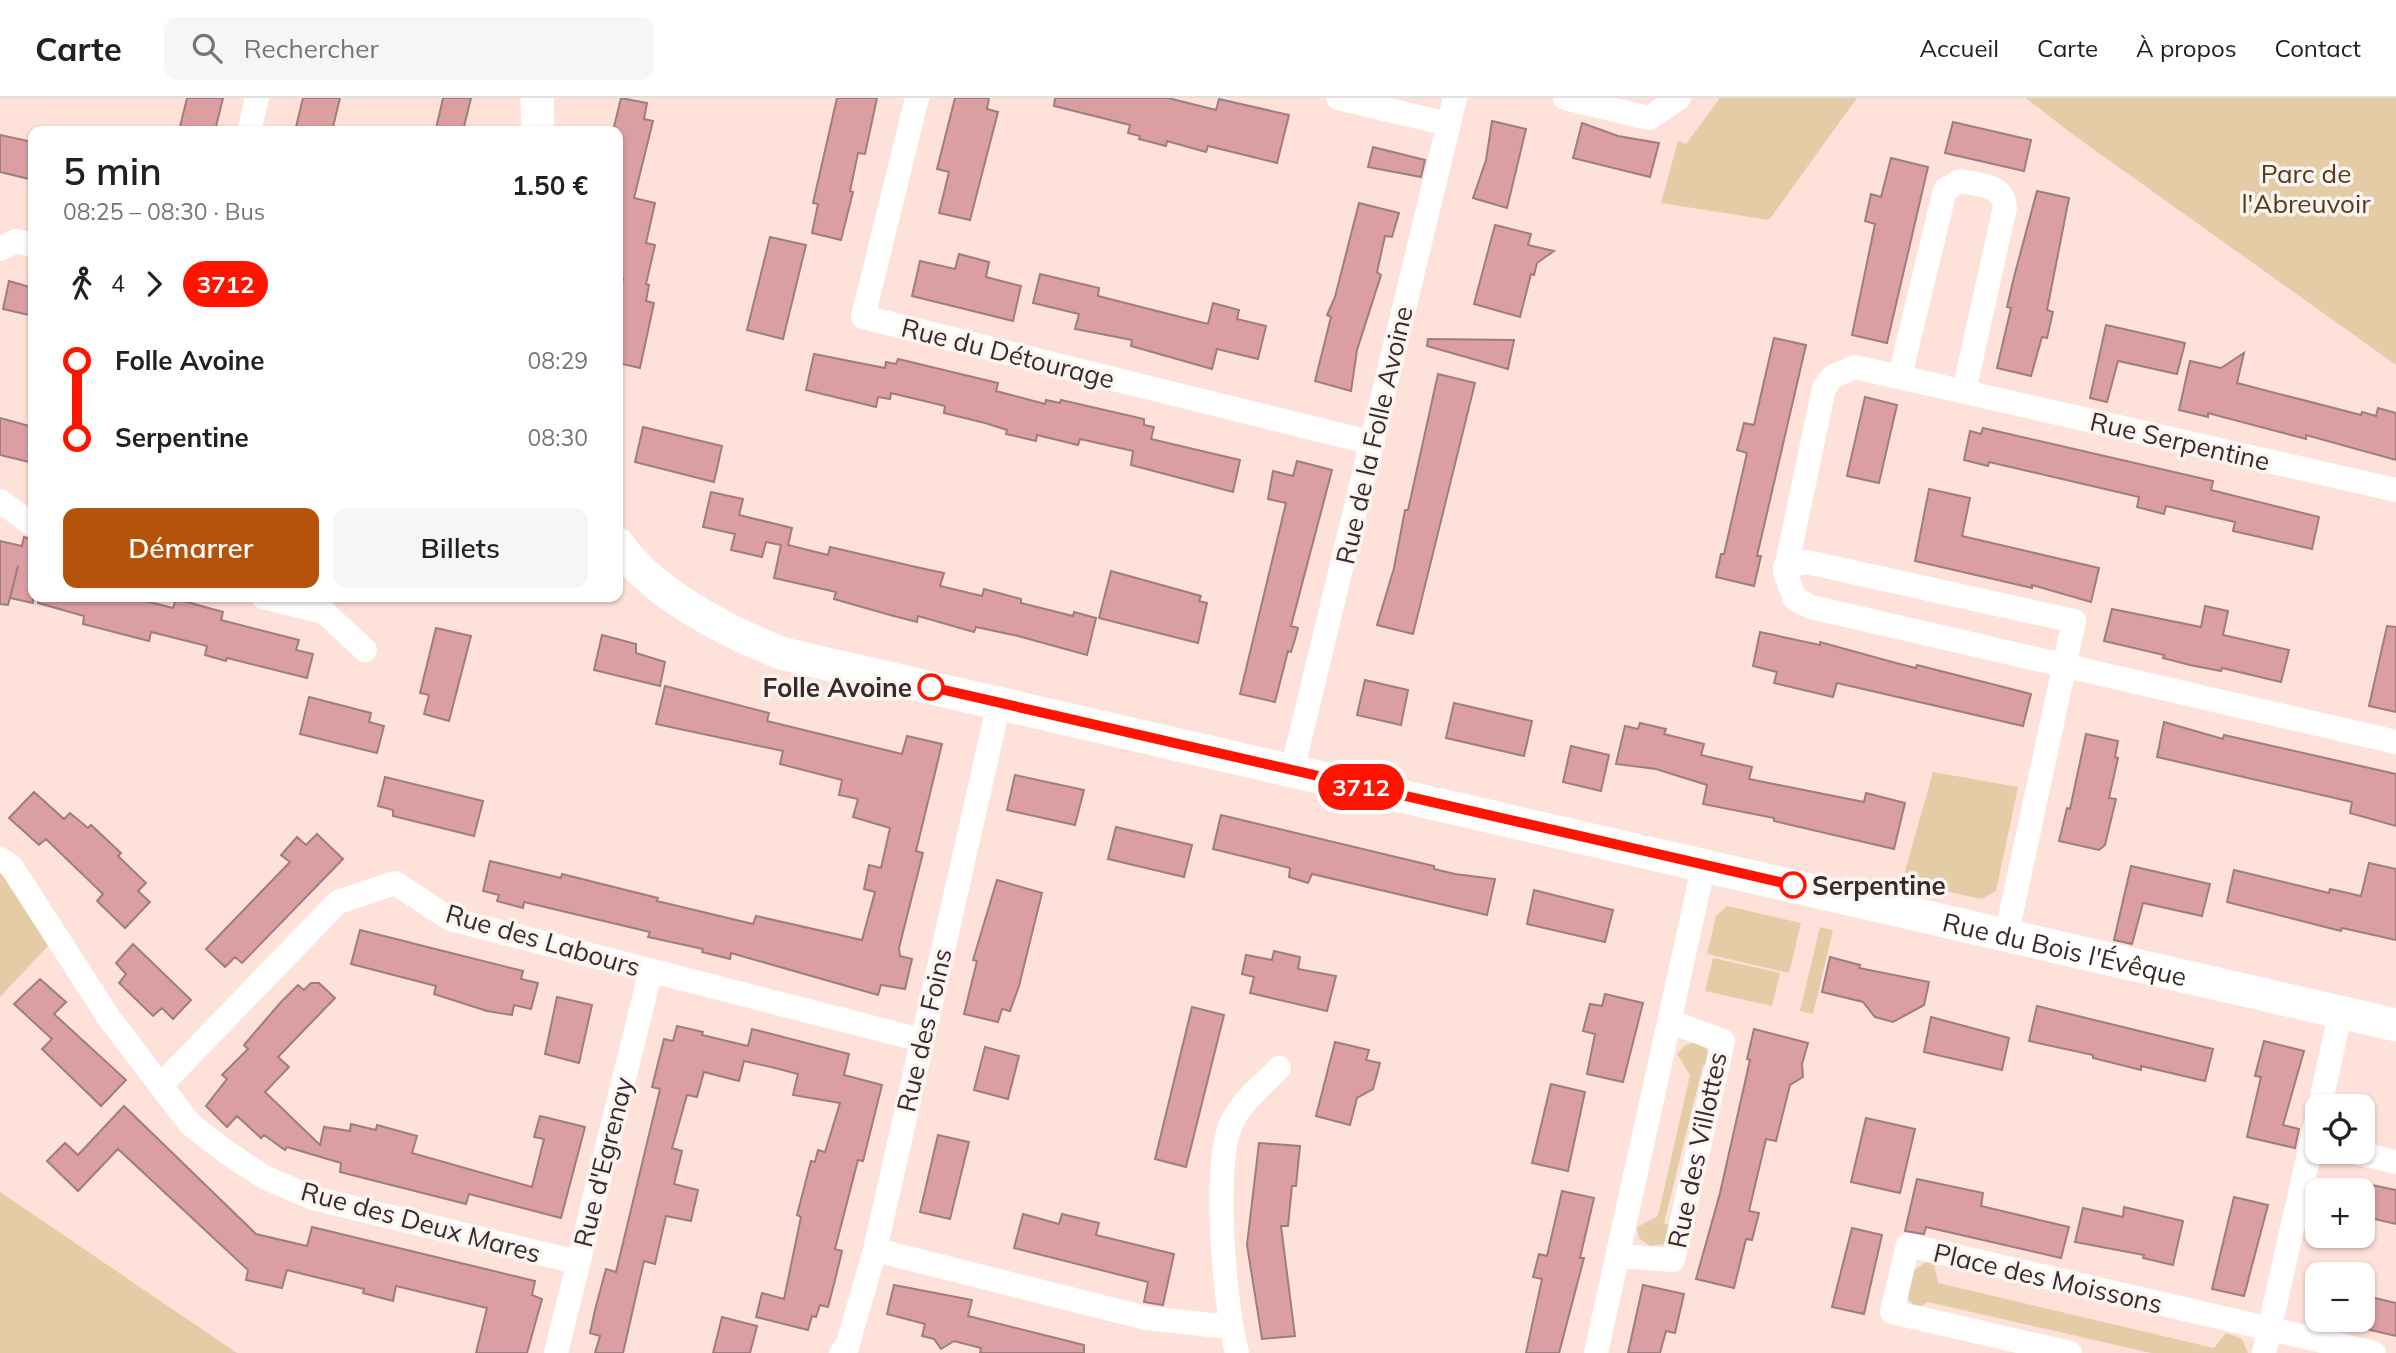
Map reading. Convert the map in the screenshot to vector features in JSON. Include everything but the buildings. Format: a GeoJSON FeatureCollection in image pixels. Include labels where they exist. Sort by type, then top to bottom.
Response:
{"type":"FeatureCollection","features":[{"type":"Feature","properties":{"kind":"street"},"geometry":{"type":"LineString","coordinates":[[250,126],[257,98]]}},
{"type":"Feature","properties":{"kind":"street"},"geometry":{"type":"LineString","coordinates":[[537,98],[538,126]]}},
{"type":"Feature","properties":{"kind":"street","name":"Rue du Détourage"},"geometry":{"type":"LineString","coordinates":[[917,98],[863,317],[1373,443]]}},
{"type":"Feature","properties":{"kind":"street"},"geometry":{"type":"LineString","coordinates":[[1338,98],[1448,124]]}},
{"type":"Feature","properties":{"kind":"street","name":"Rue de la Folle Avoine"},"geometry":{"type":"LineString","coordinates":[[1292,771],[1455,98]]}},
{"type":"Feature","properties":{"kind":"street"},"geometry":{"type":"LineString","coordinates":[[1565,98],[1649,118],[1679,98]]}},
{"type":"Feature","properties":{"kind":"street"},"geometry":{"type":"LineString","coordinates":[[1900,376],[1945,190],[1960,181],[1994,188],[2003,195],[2005,207],[1964,391]]}},
{"type":"Feature","properties":{"kind":"street","name":"Rue Serpentine"},"geometry":{"type":"LineString","coordinates":[[2396,490],[1856,368],[1832,377],[1824,388],[1785,566],[1789,590],[1795,599],[1811,607],[2396,742]]}},
{"type":"Feature","properties":{"kind":"street"},"geometry":{"type":"LineString","coordinates":[[0,501],[28,521]]}},
{"type":"Feature","properties":{"kind":"street","name":"Rue du Bois l'Évêque"},"geometry":{"type":"LineString","coordinates":[[623,549],[677,599],[736,635],[785,654],[2396,1025]]}},
{"type":"Feature","properties":{"kind":"street"},"geometry":{"type":"LineString","coordinates":[[1785,566],[1807,562],[2074,621],[2006,937]]}},
{"type":"Feature","properties":{"kind":"street"},"geometry":{"type":"LineString","coordinates":[[283,602],[324,612],[365,650]]}},
{"type":"Feature","properties":{"kind":"street","name":"Rue des Foins"},"geometry":{"type":"LineString","coordinates":[[841,1353],[847,1347],[875,1250],[999,704]]}},
{"type":"Feature","properties":{"kind":"street","name":"Rue des Deux Mares"},"geometry":{"type":"LineString","coordinates":[[0,859],[11,866],[109,1018],[190,1124],[226,1152],[264,1177],[313,1198],[577,1262]]}},
{"type":"Feature","properties":{"kind":"street","name":"Rue des Villottes"},"geometry":{"type":"LineString","coordinates":[[1596,1353],[1704,864]]}},
{"type":"Feature","properties":{"kind":"street","name":"Rue des Labours"},"geometry":{"type":"LineString","coordinates":[[161,1084],[338,902],[395,883],[450,919],[921,1040]]}},
{"type":"Feature","properties":{"kind":"street","name":"Rue d'Egrenay"},"geometry":{"type":"LineString","coordinates":[[556,1353],[651,970]]}},
{"type":"Feature","properties":{"kind":"street"},"geometry":{"type":"LineString","coordinates":[[2323,1094],[2340,1014]]}},
{"type":"Feature","properties":{"kind":"street","name":"Rue des Villottes"},"geometry":{"type":"LineString","coordinates":[[1619,1255],[1673,1260],[1723,1041],[1669,1021]]}},
{"type":"Feature","properties":{"kind":"street"},"geometry":{"type":"LineString","coordinates":[[1237,1353],[1230,1327],[1223,1250],[1223,1172],[1226,1143],[1233,1119],[1279,1068]]}},
{"type":"Feature","properties":{"kind":"street"},"geometry":{"type":"LineString","coordinates":[[2375,1157],[2396,1162]]}},
{"type":"Feature","properties":{"kind":"street"},"geometry":{"type":"LineString","coordinates":[[2308,1164],[2267,1341],[2374,1353]]}},
{"type":"Feature","properties":{"kind":"street","name":"Place des Moissons"},"geometry":{"type":"LineString","coordinates":[[2070,1353],[1892,1312],[1908,1245],[2267,1341]]}},
{"type":"Feature","properties":{"kind":"street"},"geometry":{"type":"LineString","coordinates":[[875,1250],[1146,1318],[1230,1327]]}},
{"type":"Feature","properties":{"kind":"green space"},"geometry":{"type":"Polygon","coordinates":[[[1720,98],[1857,98],[1769,220],[1661,203],[1678,141],[1686,144],[1720,98]]]}},
{"type":"Feature","properties":{"kind":"green space","name":"Parc de l'Abreuvoir"},"geometry":{"type":"Polygon","coordinates":[[[2026,98],[2396,98],[2396,365],[2072,134],[2026,98]]]}},
{"type":"Feature","properties":{"kind":"green space"},"geometry":{"type":"Polygon","coordinates":[[[1933,772],[2018,787],[1996,891],[1982,899],[1902,882],[1933,772]]]}},
{"type":"Feature","properties":{"kind":"green space"},"geometry":{"type":"Polygon","coordinates":[[[0,873],[7,878],[48,946],[0,997],[0,873]]]}},
{"type":"Feature","properties":{"kind":"green space"},"geometry":{"type":"Polygon","coordinates":[[[1727,906],[1801,923],[1789,973],[1707,954],[1716,916],[1727,906]]]}},
{"type":"Feature","properties":{"kind":"green space"},"geometry":{"type":"Polygon","coordinates":[[[1820,927],[1833,930],[1813,1014],[1800,1011],[1820,927]]]}},
{"type":"Feature","properties":{"kind":"green space"},"geometry":{"type":"Polygon","coordinates":[[[1713,958],[1780,973],[1772,1006],[1705,991],[1713,958]]]}},
{"type":"Feature","properties":{"kind":"green space"},"geometry":{"type":"Polygon","coordinates":[[[1694,1042],[1707,1049],[1711,1066],[1703,1065],[1664,1223],[1674,1227],[1664,1244],[1650,1246],[1639,1238],[1637,1227],[1658,1216],[1690,1075],[1677,1054],[1684,1046],[1694,1042]]]}},
{"type":"Feature","properties":{"kind":"green space"},"geometry":{"type":"Polygon","coordinates":[[[0,1192],[237,1353],[0,1353],[0,1192]]]}},
{"type":"Feature","properties":{"kind":"green space"},"geometry":{"type":"Polygon","coordinates":[[[1924,1263],[1934,1263],[1938,1283],[2214,1348],[2226,1333],[2242,1339],[2248,1353],[2151,1353],[1928,1302],[1916,1309],[1907,1297],[1912,1272],[1924,1263]]]}},
{"type":"Feature","properties":{"kind":"bus line","name":"3712"},"geometry":{"type":"LineString","coordinates":[[931,687],[1793,885]]}},
{"type":"Feature","properties":{"kind":"place","name":"Folle Avoine"},"geometry":{"type":"Point","coordinates":[931,687]}},
{"type":"Feature","properties":{"kind":"place","name":"Serpentine"},"geometry":{"type":"Point","coordinates":[1793,885]}}]}
